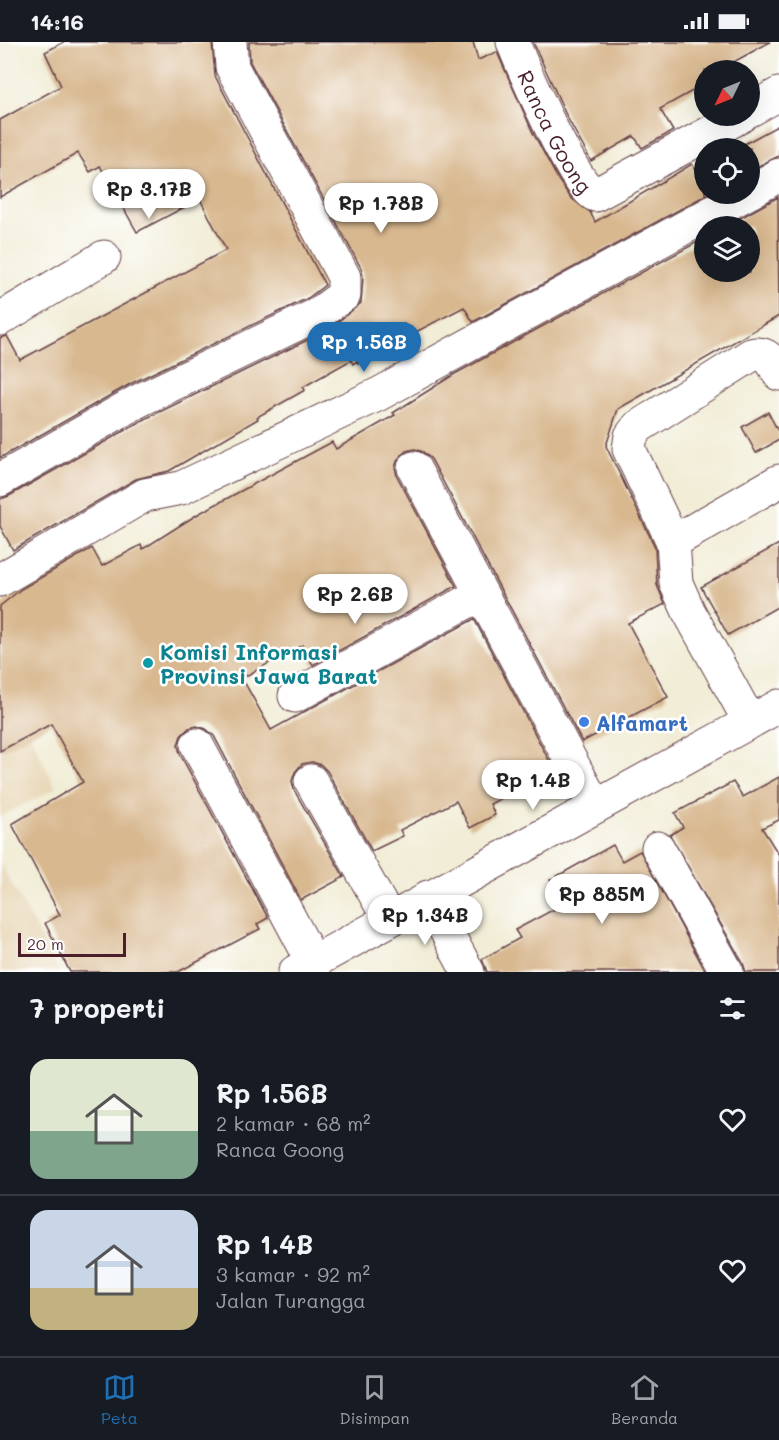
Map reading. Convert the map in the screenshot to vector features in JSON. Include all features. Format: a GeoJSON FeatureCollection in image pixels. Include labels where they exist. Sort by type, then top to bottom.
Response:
{"type":"FeatureCollection","features":[{"type":"Feature","properties":{"kind":"street"},"geometry":{"type":"LineString","coordinates":[[0,480],[138,401],[318,314],[344,296],[344,277],[232,67],[230,42]]}},
{"type":"Feature","properties":{"kind":"street","name":"Ranca Goong"},"geometry":{"type":"LineString","coordinates":[[513,42],[562,148],[584,187],[595,195],[723,126]]}},
{"type":"Feature","properties":{"kind":"street"},"geometry":{"type":"LineString","coordinates":[[760,104],[779,94]]}},
{"type":"Feature","properties":{"kind":"street"},"geometry":{"type":"LineString","coordinates":[[760,186],[779,176]]}},
{"type":"Feature","properties":{"kind":"street"},"geometry":{"type":"LineString","coordinates":[[0,580],[145,495],[181,488],[379,393],[728,204]]}},
{"type":"Feature","properties":{"kind":"street"},"geometry":{"type":"LineString","coordinates":[[0,319],[104,257]]}},
{"type":"Feature","properties":{"kind":"street"},"geometry":{"type":"LineString","coordinates":[[750,722],[689,612],[676,583],[672,542],[629,449],[631,436],[638,427],[751,355],[771,358],[779,374]]}},
{"type":"Feature","properties":{"kind":"street"},"geometry":{"type":"LineString","coordinates":[[414,468],[595,806]]}},
{"type":"Feature","properties":{"kind":"street"},"geometry":{"type":"LineString","coordinates":[[672,542],[779,481]]}},
{"type":"Feature","properties":{"kind":"street"},"geometry":{"type":"LineString","coordinates":[[295,696],[481,594]]}},
{"type":"Feature","properties":{"kind":"street"},"geometry":{"type":"LineString","coordinates":[[197,745],[304,967],[779,706]]}},
{"type":"Feature","properties":{"kind":"street"},"geometry":{"type":"LineString","coordinates":[[311,781],[389,919]]}},
{"type":"Feature","properties":{"kind":"street"},"geometry":{"type":"LineString","coordinates":[[658,848],[727,972]]}},
{"type":"Feature","properties":{"kind":"street"},"geometry":{"type":"LineString","coordinates":[[428,897],[468,972]]}},
{"type":"Feature","properties":{"kind":"shaded area"},"geometry":{"type":"Polygon","coordinates":[[[0,673],[56,788],[0,817],[0,673]]]}},
{"type":"Feature","properties":{"kind":"shaded area"},"geometry":{"type":"Polygon","coordinates":[[[0,862],[59,972],[0,972],[0,862]]]}},
{"type":"Feature","properties":{"kind":"building"},"geometry":{"type":"Polygon","coordinates":[[[64,42],[212,42],[215,76],[325,285],[308,298],[130,384],[0,458],[0,338],[7,336],[20,360],[226,250],[200,199],[137,232],[100,166],[90,172],[78,153],[0,197],[0,120],[61,86],[45,52],[64,42]]]}},
{"type":"Feature","properties":{"kind":"building"},"geometry":{"type":"Polygon","coordinates":[[[249,42],[473,42],[478,60],[497,52],[533,133],[559,181],[571,198],[590,212],[595,222],[692,164],[694,167],[694,202],[473,322],[464,307],[410,335],[404,324],[353,364],[351,360],[303,387],[305,390],[169,471],[136,479],[13,550],[0,526],[0,499],[147,418],[326,331],[361,303],[363,277],[361,268],[250,62],[249,42]]]}},
{"type":"Feature","properties":{"kind":"building"},"geometry":{"type":"Polygon","coordinates":[[[533,42],[770,42],[737,60],[694,60],[694,90],[660,109],[673,131],[642,148],[634,136],[591,161],[567,117],[533,42]]]}},
{"type":"Feature","properties":{"kind":"building"},"geometry":{"type":"Polygon","coordinates":[[[779,125],[779,156],[760,165],[760,138],[755,138],[779,125]]]}},
{"type":"Feature","properties":{"kind":"building"},"geometry":{"type":"Polygon","coordinates":[[[778,197],[779,316],[618,409],[606,446],[655,547],[657,585],[665,604],[628,623],[668,697],[582,742],[431,459],[415,449],[406,451],[398,459],[395,467],[397,476],[456,586],[313,665],[302,645],[242,678],[271,730],[474,619],[552,766],[509,787],[512,793],[490,804],[495,815],[470,828],[456,801],[400,830],[403,836],[372,851],[327,771],[321,765],[312,762],[302,764],[295,772],[292,781],[294,790],[344,877],[301,900],[214,736],[206,729],[197,726],[189,728],[181,736],[178,745],[180,754],[268,918],[257,924],[260,929],[178,972],[70,972],[45,923],[60,915],[12,824],[83,782],[51,724],[0,751],[0,606],[21,589],[92,548],[102,566],[141,545],[143,549],[198,514],[332,442],[336,449],[395,415],[393,413],[453,375],[694,244],[694,282],[760,282],[760,216],[744,216],[778,197]]]}},
{"type":"Feature","properties":{"kind":"building"},"geometry":{"type":"Polygon","coordinates":[[[768,412],[779,433],[779,440],[756,453],[742,427],[768,412]]]}},
{"type":"Feature","properties":{"kind":"building"},"geometry":{"type":"Polygon","coordinates":[[[779,544],[779,606],[728,635],[701,587],[779,544]]]}},
{"type":"Feature","properties":{"kind":"building"},"geometry":{"type":"Polygon","coordinates":[[[779,777],[779,820],[762,828],[779,855],[779,972],[746,972],[670,835],[683,827],[675,813],[733,782],[743,797],[779,777]]]}},
{"type":"Feature","properties":{"kind":"building"},"geometry":{"type":"Polygon","coordinates":[[[613,845],[622,861],[640,851],[706,972],[487,972],[482,959],[520,938],[515,930],[564,904],[550,880],[613,845]]]}},
{"type":"Feature","properties":{"kind":"place","name":"Komisi Informasi Provinsi Jawa Barat"},"geometry":{"type":"Point","coordinates":[148,663]}},
{"type":"Feature","properties":{"kind":"place","name":"Alfamart"},"geometry":{"type":"Point","coordinates":[584,722]}}]}
